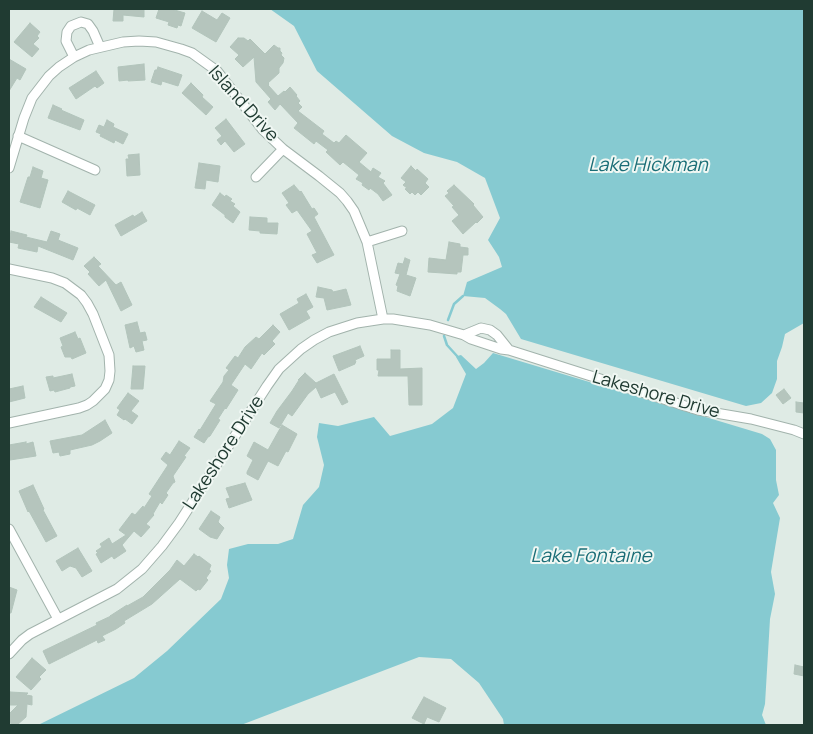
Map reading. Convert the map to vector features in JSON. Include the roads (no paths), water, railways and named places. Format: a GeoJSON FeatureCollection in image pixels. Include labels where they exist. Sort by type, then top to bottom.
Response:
{"type":"FeatureCollection","features":[{"type":"Feature","properties":{"kind":"street"},"geometry":{"type":"LineString","coordinates":[[74,57],[66,42],[67,32],[71,26],[81,22],[88,24],[93,30],[100,47]]}},
{"type":"Feature","properties":{"kind":"street","name":"Island Drive"},"geometry":{"type":"LineString","coordinates":[[9,168],[28,108],[39,88],[49,76],[74,57],[100,47],[139,41],[170,45],[192,53],[217,71],[263,130],[283,149],[340,192],[354,211],[367,242],[383,319]]}},
{"type":"Feature","properties":{"kind":"street"},"geometry":{"type":"LineString","coordinates":[[18,136],[95,170]]}},
{"type":"Feature","properties":{"kind":"street"},"geometry":{"type":"LineString","coordinates":[[256,178],[283,149]]}},
{"type":"Feature","properties":{"kind":"street"},"geometry":{"type":"LineString","coordinates":[[367,242],[402,231]]}},
{"type":"Feature","properties":{"kind":"street"},"geometry":{"type":"LineString","coordinates":[[9,269],[52,278],[65,283],[81,295],[88,303],[109,355],[110,371],[105,389],[87,405],[9,423]]}},
{"type":"Feature","properties":{"kind":"street","name":"Lakeshore Drive"},"geometry":{"type":"LineString","coordinates":[[9,654],[30,634],[117,589],[135,575],[151,559],[179,523],[279,369],[308,344],[328,332],[357,323],[383,319],[408,320],[430,325],[698,410],[751,419],[804,434]]}},
{"type":"Feature","properties":{"kind":"street","name":"Lakeshore Drive"},"geometry":{"type":"LineString","coordinates":[[464,335],[481,328],[490,330],[497,335],[509,350]]}},
{"type":"Feature","properties":{"kind":"street"},"geometry":{"type":"LineString","coordinates":[[9,529],[58,619]]}},
{"type":"Feature","properties":{"kind":"water","name":"Lake Hickman"},"geometry":{"type":"Polygon","coordinates":[[[270,9],[804,9],[804,323],[785,334],[777,361],[777,379],[772,393],[761,403],[746,406],[521,339],[506,314],[500,309],[485,298],[463,296],[467,282],[502,267],[499,257],[488,240],[500,218],[485,178],[457,162],[424,153],[392,136],[317,71],[294,26],[270,9]]]}},
{"type":"Feature","properties":{"kind":"water","name":"Lake Fontaine"},"geometry":{"type":"Polygon","coordinates":[[[493,353],[762,434],[770,439],[776,450],[776,480],[779,495],[773,503],[780,518],[771,572],[775,594],[770,619],[765,704],[762,715],[766,725],[504,725],[503,719],[479,683],[451,659],[419,657],[241,725],[38,725],[134,678],[167,651],[221,599],[229,578],[227,565],[229,549],[248,544],[278,544],[293,539],[303,505],[319,487],[324,465],[317,437],[319,423],[338,426],[374,417],[390,436],[432,424],[453,408],[466,374],[456,357],[461,355],[476,369],[493,353]]]}},
{"type":"Feature","properties":{"kind":"waterway"},"geometry":{"type":"LineString","coordinates":[[448,320],[454,304],[463,296]]}},
{"type":"Feature","properties":{"kind":"waterway"},"geometry":{"type":"LineString","coordinates":[[444,336],[447,345],[457,356]]}}]}
